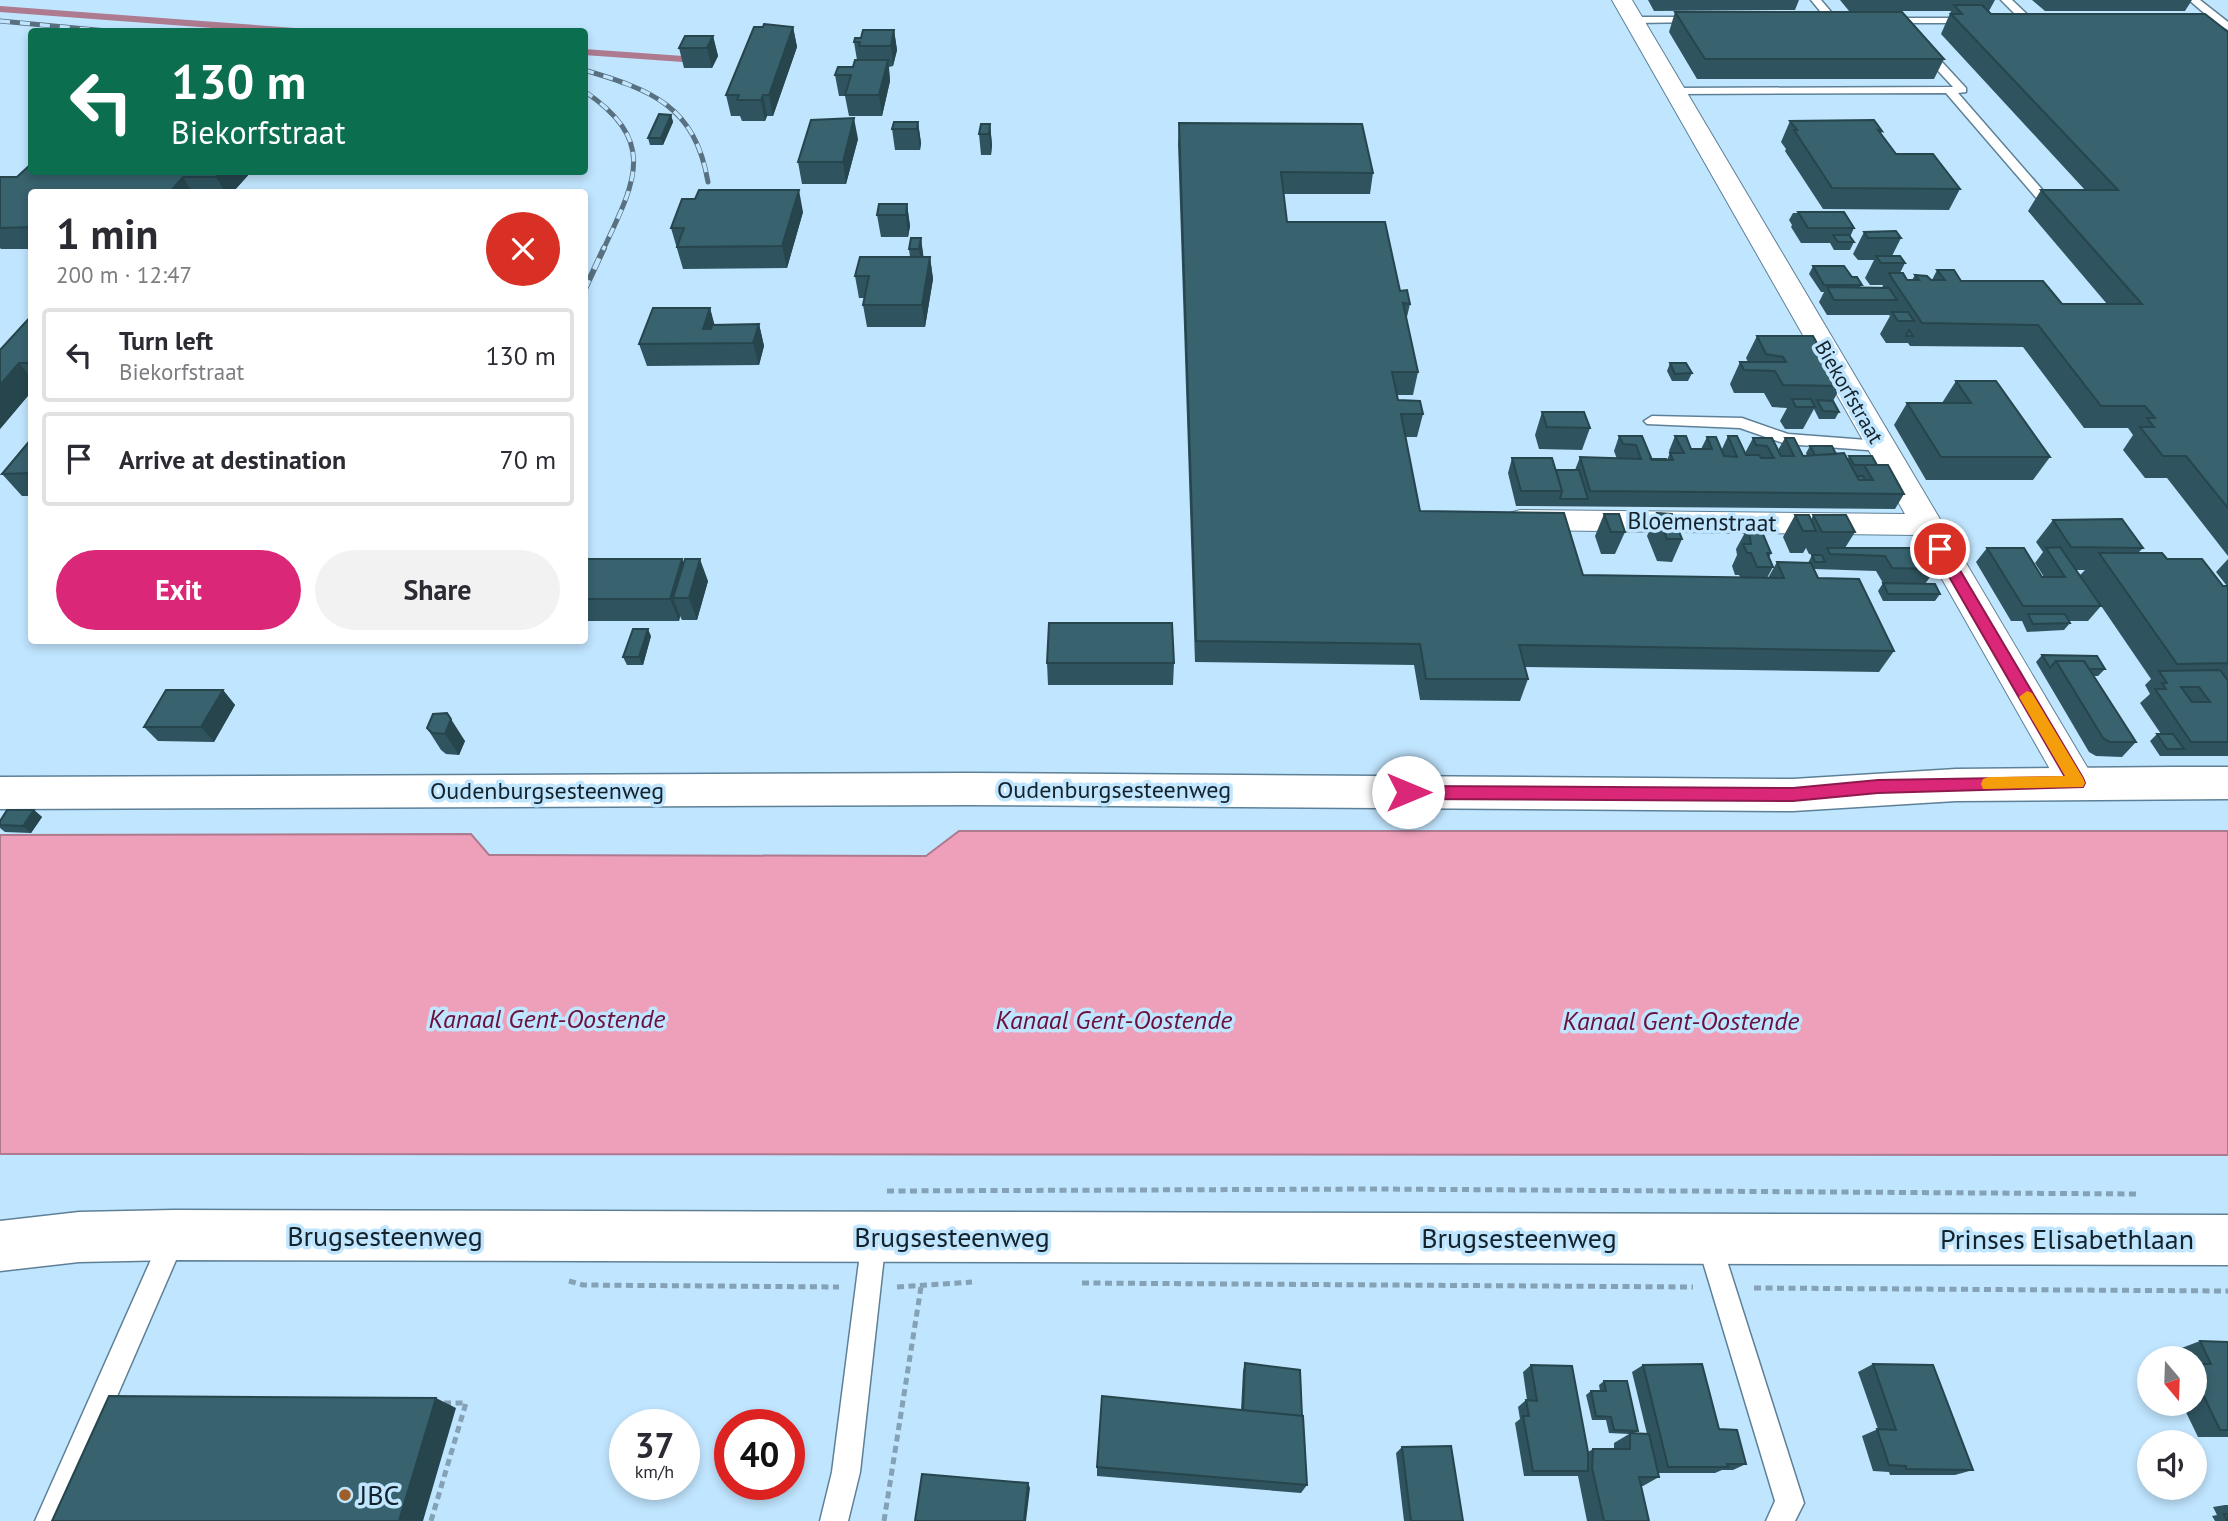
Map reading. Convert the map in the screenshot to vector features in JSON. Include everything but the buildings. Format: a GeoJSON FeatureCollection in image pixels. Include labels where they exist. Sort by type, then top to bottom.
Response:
{"type":"FeatureCollection","features":[{"type":"Feature","properties":{"kind":"street","name":"Biekorfstraat"},"geometry":{"type":"LineString","coordinates":[[1628,10],[2077,783]]}},
{"type":"Feature","properties":{"kind":"street","name":"Bloemenstraat"},"geometry":{"type":"LineString","coordinates":[[1520,520],[1926,525]]}},
{"type":"Feature","properties":{"kind":"street","name":"Oudenburgsesteenweg"},"geometry":{"type":"LineString","coordinates":[[0,793],[968,789],[1793,795],[1878,787],[2228,783]]}},
{"type":"Feature","properties":{"kind":"street","name":"Brugsesteenweg"},"geometry":{"type":"LineString","coordinates":[[0,1246],[79,1237],[174,1235],[1905,1238]]}},
{"type":"Feature","properties":{"kind":"street","name":"Prinses Elisabethlaan"},"geometry":{"type":"LineString","coordinates":[[1905,1238],[2228,1240]]}},
{"type":"Feature","properties":{"kind":"lane"},"geometry":{"type":"LineString","coordinates":[[1816,0],[1833,20]]}},
{"type":"Feature","properties":{"kind":"lane"},"geometry":{"type":"LineString","coordinates":[[2006,0],[2028,21]]}},
{"type":"Feature","properties":{"kind":"lane"},"geometry":{"type":"LineString","coordinates":[[2194,0],[2224,24]]}},
{"type":"Feature","properties":{"kind":"lane"},"geometry":{"type":"LineString","coordinates":[[1628,10],[1714,20]]}},
{"type":"Feature","properties":{"kind":"lane"},"geometry":{"type":"LineString","coordinates":[[1820,20],[1846,20]]}},
{"type":"Feature","properties":{"kind":"lane"},"geometry":{"type":"LineString","coordinates":[[1884,20],[1989,20]]}},
{"type":"Feature","properties":{"kind":"lane"},"geometry":{"type":"LineString","coordinates":[[1675,91],[1962,90],[1897,20]]}},
{"type":"Feature","properties":{"kind":"lane"},"geometry":{"type":"LineString","coordinates":[[2015,20],[2042,21]]}},
{"type":"Feature","properties":{"kind":"lane"},"geometry":{"type":"LineString","coordinates":[[2179,21],[2224,24]]}},
{"type":"Feature","properties":{"kind":"lane"},"geometry":{"type":"LineString","coordinates":[[1949,90],[2049,205]]}},
{"type":"Feature","properties":{"kind":"lane"},"geometry":{"type":"LineString","coordinates":[[1652,421],[1742,423],[1786,439],[1880,446]]}},
{"type":"Feature","properties":{"kind":"lane"},"geometry":{"type":"LineString","coordinates":[[49,1521],[174,1235]]}},
{"type":"Feature","properties":{"kind":"lane"},"geometry":{"type":"LineString","coordinates":[[834,1521],[846,1472],[874,1237]]}},
{"type":"Feature","properties":{"kind":"lane"},"geometry":{"type":"LineString","coordinates":[[1707,1238],[1790,1503],[1780,1521]]}},
{"type":"Feature","properties":{"kind":"path"},"geometry":{"type":"LineString","coordinates":[[884,1521],[929,1238]]}},
{"type":"Feature","properties":{"kind":"path"},"geometry":{"type":"LineString","coordinates":[[557,1277],[583,1285],[921,1287],[974,1282]]}},
{"type":"Feature","properties":{"kind":"path"},"geometry":{"type":"LineString","coordinates":[[1071,1283],[2228,1291]]}},
{"type":"Feature","properties":{"kind":"path"},"geometry":{"type":"LineString","coordinates":[[432,1521],[466,1403],[439,1403]]}},
{"type":"Feature","properties":{"kind":"water","name":"Kanaal Gent-Oostende"},"geometry":{"type":"Polygon","coordinates":[[[959,831],[2228,831],[2228,1155],[0,1154],[0,835],[471,834],[489,855],[926,856],[959,831]]]}},
{"type":"Feature","properties":{"kind":"waterway"},"geometry":{"type":"LineString","coordinates":[[0,9],[254,28]]}},
{"type":"Feature","properties":{"kind":"waterway"},"geometry":{"type":"LineString","coordinates":[[588,52],[683,59]]}},
{"type":"Feature","properties":{"kind":"railway"},"geometry":{"type":"LineString","coordinates":[[0,21],[75,28]]}},
{"type":"Feature","properties":{"kind":"railway"},"geometry":{"type":"LineString","coordinates":[[588,71],[630,85],[667,105],[693,135],[702,156],[708,182]]}},
{"type":"Feature","properties":{"kind":"railway"},"geometry":{"type":"LineString","coordinates":[[588,94],[607,109],[623,127],[631,145],[634,163],[624,203],[603,250]]}},
{"type":"Feature","properties":{"kind":"railway"},"geometry":{"type":"LineString","coordinates":[[588,282],[604,248]]}},
{"type":"Feature","properties":{"kind":"slow traffic"},"geometry":{"type":"LineString","coordinates":[[1989,784],[2077,783],[2027,697]]}},
{"type":"Feature","properties":{"kind":"place","name":"JBC"},"geometry":{"type":"Point","coordinates":[345,1495]}},
{"type":"Feature","properties":{"kind":"route"},"geometry":{"type":"LineString","coordinates":[[1408,792],[1793,795],[1878,787],[2077,783],[1940,549]]}}]}
